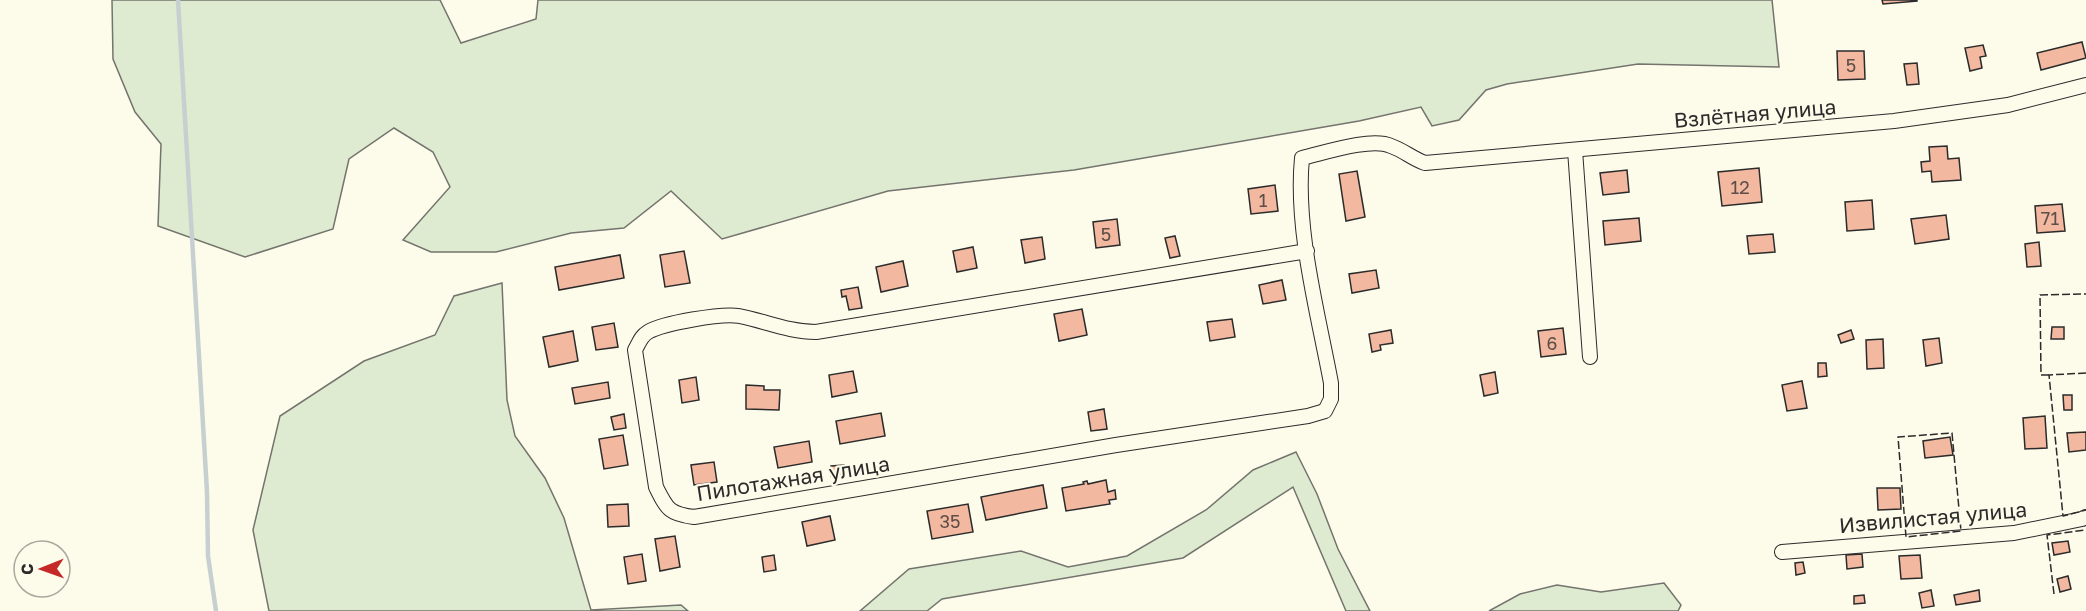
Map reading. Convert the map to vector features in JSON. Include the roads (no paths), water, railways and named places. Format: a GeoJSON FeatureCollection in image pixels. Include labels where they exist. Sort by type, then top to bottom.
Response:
{"type":"FeatureCollection","features":[{"type":"Feature","properties":{"kind":"street","name":"Взлётная улица"},"geometry":{"type":"LineString","coordinates":[[1425,163],[1894,121],[2008,105],[2086,85]]}},
{"type":"Feature","properties":{"kind":"street","name":"Пилотажная улица"},"geometry":{"type":"LineString","coordinates":[[1307,251],[816,332],[803,332],[736,316],[668,325],[649,331],[641,338],[635,350],[656,487],[666,508],[679,515],[694,517],[1116,445],[1308,416],[1325,411],[1331,399],[1331,383],[1307,251],[1300,180],[1302,158],[1353,146],[1380,143],[1425,163]]}},
{"type":"Feature","properties":{"kind":"street"},"geometry":{"type":"LineString","coordinates":[[1575,150],[1590,357]]}},
{"type":"Feature","properties":{"kind":"street","name":"Извилистая улица"},"geometry":{"type":"LineString","coordinates":[[1782,552],[1966,539],[2014,533],[2086,517]]}},
{"type":"Feature","properties":{"kind":"waterway"},"geometry":{"type":"LineString","coordinates":[[178,0],[207,492],[208,556],[216,611]]}}]}
